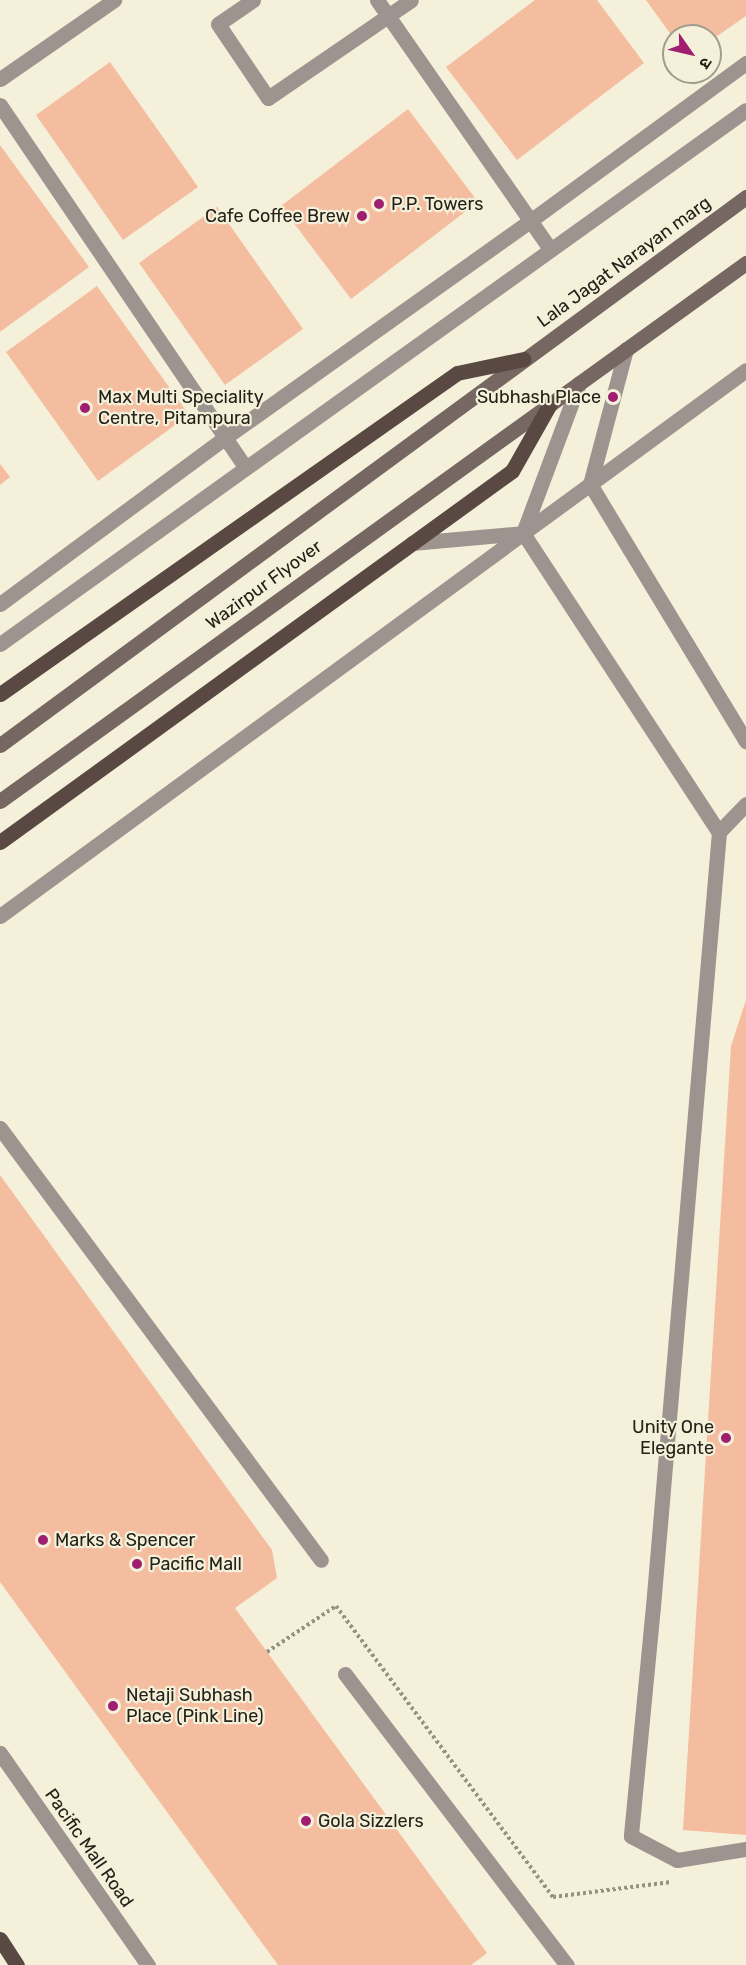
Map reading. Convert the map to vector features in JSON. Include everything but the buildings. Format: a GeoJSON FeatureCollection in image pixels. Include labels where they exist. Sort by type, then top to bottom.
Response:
{"type":"FeatureCollection","features":[{"type":"Feature","properties":{"kind":"main road","name":"Lala Jagat Narayan marg"},"geometry":{"type":"LineString","coordinates":[[524,359],[746,197]]}},
{"type":"Feature","properties":{"kind":"main road"},"geometry":{"type":"LineString","coordinates":[[0,842],[512,471],[551,402],[746,263]]}},
{"type":"Feature","properties":{"kind":"main road","name":"Wazirpur Flyover"},"geometry":{"type":"LineString","coordinates":[[0,745],[524,359]]}},
{"type":"Feature","properties":{"kind":"main road"},"geometry":{"type":"LineString","coordinates":[[0,694],[457,374],[524,359]]}},
{"type":"Feature","properties":{"kind":"main road","name":"Wazirpur Flyover"},"geometry":{"type":"LineString","coordinates":[[0,801],[551,402]]}},
{"type":"Feature","properties":{"kind":"main road"},"geometry":{"type":"LineString","coordinates":[[0,1939],[17,1965]]}},
{"type":"Feature","properties":{"kind":"street"},"geometry":{"type":"LineString","coordinates":[[0,79],[114,0]]}},
{"type":"Feature","properties":{"kind":"street"},"geometry":{"type":"LineString","coordinates":[[253,0],[218,24],[268,98],[411,0]]}},
{"type":"Feature","properties":{"kind":"street"},"geometry":{"type":"LineString","coordinates":[[377,0],[550,249]]}},
{"type":"Feature","properties":{"kind":"street"},"geometry":{"type":"LineString","coordinates":[[0,604],[226,437],[530,221],[746,63]]}},
{"type":"Feature","properties":{"kind":"street"},"geometry":{"type":"LineString","coordinates":[[0,105],[226,437],[244,467]]}},
{"type":"Feature","properties":{"kind":"street"},"geometry":{"type":"LineString","coordinates":[[0,644],[244,467],[746,110]]}},
{"type":"Feature","properties":{"kind":"street"},"geometry":{"type":"LineString","coordinates":[[626,349],[590,484],[746,742]]}},
{"type":"Feature","properties":{"kind":"street"},"geometry":{"type":"LineString","coordinates":[[0,916],[746,370]]}},
{"type":"Feature","properties":{"kind":"street"},"geometry":{"type":"LineString","coordinates":[[523,533],[579,382]]}},
{"type":"Feature","properties":{"kind":"street"},"geometry":{"type":"LineString","coordinates":[[412,543],[523,533]]}},
{"type":"Feature","properties":{"kind":"street"},"geometry":{"type":"LineString","coordinates":[[523,533],[719,832],[653,1606],[631,1836],[677,1860],[746,1849]]}},
{"type":"Feature","properties":{"kind":"street"},"geometry":{"type":"LineString","coordinates":[[719,832],[746,804]]}},
{"type":"Feature","properties":{"kind":"street"},"geometry":{"type":"LineString","coordinates":[[0,1128],[321,1560]]}},
{"type":"Feature","properties":{"kind":"street"},"geometry":{"type":"LineString","coordinates":[[345,1674],[567,1965]]}},
{"type":"Feature","properties":{"kind":"street","name":"Pacific Mall Road"},"geometry":{"type":"LineString","coordinates":[[0,1753],[148,1965]]}},
{"type":"Feature","properties":{"kind":"path"},"geometry":{"type":"LineString","coordinates":[[267,1652],[336,1606],[553,1897],[678,1881]]}},
{"type":"Feature","properties":{"kind":"place","name":"P.P. Towers"},"geometry":{"type":"Point","coordinates":[379,204]}},
{"type":"Feature","properties":{"kind":"place","name":"Cafe Coffee Brew"},"geometry":{"type":"Point","coordinates":[362,216]}},
{"type":"Feature","properties":{"kind":"place","name":"Subhash Place"},"geometry":{"type":"Point","coordinates":[613,397]}},
{"type":"Feature","properties":{"kind":"place","name":"Max Multi Speciality Centre, Pitampura"},"geometry":{"type":"Point","coordinates":[85,408]}},
{"type":"Feature","properties":{"kind":"place","name":"Unity One Elegante"},"geometry":{"type":"Point","coordinates":[726,1438]}},
{"type":"Feature","properties":{"kind":"place","name":"Marks & Spencer"},"geometry":{"type":"Point","coordinates":[43,1540]}},
{"type":"Feature","properties":{"kind":"place","name":"Pacific Mall"},"geometry":{"type":"Point","coordinates":[137,1564]}},
{"type":"Feature","properties":{"kind":"place","name":"Netaji Subhash Place (Pink Line)"},"geometry":{"type":"Point","coordinates":[113,1706]}},
{"type":"Feature","properties":{"kind":"place","name":"Gola Sizzlers"},"geometry":{"type":"Point","coordinates":[306,1821]}}]}
